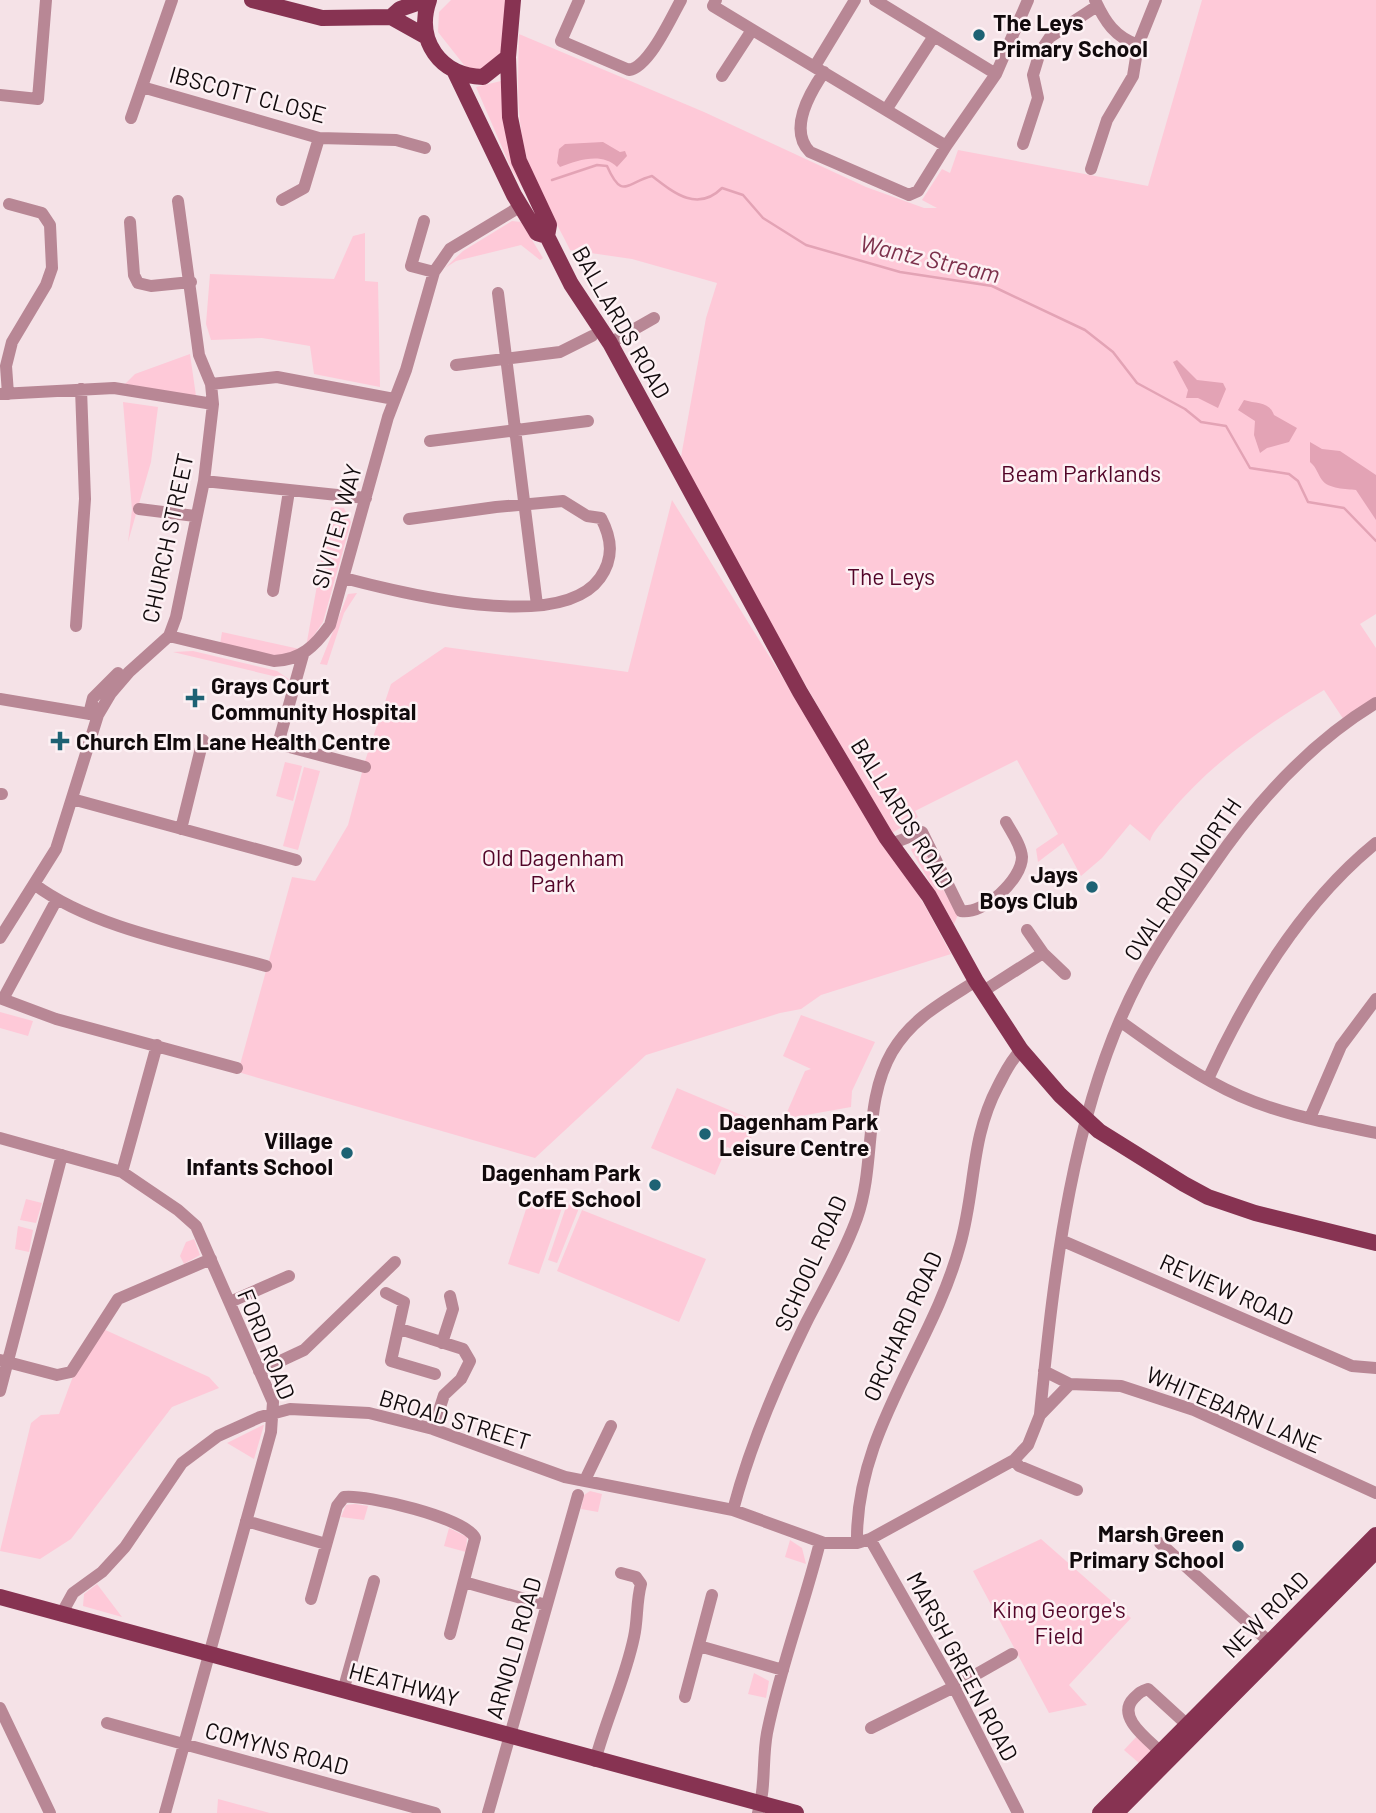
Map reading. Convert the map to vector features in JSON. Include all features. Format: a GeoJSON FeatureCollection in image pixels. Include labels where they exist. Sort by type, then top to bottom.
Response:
{"type":"FeatureCollection","features":[{"type":"Feature","properties":{"kind":"main road"},"geometry":{"type":"LineString","coordinates":[[252,0],[322,18],[391,17],[425,36]]}},
{"type":"Feature","properties":{"kind":"main road"},"geometry":{"type":"LineString","coordinates":[[391,17],[400,9],[427,0],[423,22],[425,36]]}},
{"type":"Feature","properties":{"kind":"main road","name":"BALLARDS ROAD"},"geometry":{"type":"LineString","coordinates":[[513,0],[508,57],[513,137],[527,181],[549,225],[547,236],[571,284],[610,343],[766,633],[891,844],[929,896],[979,987],[1021,1051],[1086,1118],[1145,1163],[1208,1196],[1297,1225],[1376,1243]]}},
{"type":"Feature","properties":{"kind":"main road","name":"BALLARDS ROAD"},"geometry":{"type":"LineString","coordinates":[[425,36],[435,53],[454,70],[521,206],[537,233],[547,236]]}},
{"type":"Feature","properties":{"kind":"main road"},"geometry":{"type":"LineString","coordinates":[[454,70],[468,77],[483,77],[508,57]]}},
{"type":"Feature","properties":{"kind":"main road"},"geometry":{"type":"LineString","coordinates":[[521,206],[527,181]]}},
{"type":"Feature","properties":{"kind":"main road","name":"NEW ROAD"},"geometry":{"type":"LineString","coordinates":[[1100,1813],[1191,1729],[1376,1535]]}},
{"type":"Feature","properties":{"kind":"main road","name":"NEW ROAD"},"geometry":{"type":"LineString","coordinates":[[1273,1646],[1376,1551]]}},
{"type":"Feature","properties":{"kind":"main road","name":"HEATHWAY"},"geometry":{"type":"LineString","coordinates":[[0,1597],[210,1653],[760,1809],[796,1813]]}},
{"type":"Feature","properties":{"kind":"main road","name":"NEW ROAD"},"geometry":{"type":"LineString","coordinates":[[1116,1813],[1165,1755]]}},
{"type":"Feature","properties":{"kind":"street"},"geometry":{"type":"LineString","coordinates":[[0,95],[38,99],[42,11],[46,0]]}},
{"type":"Feature","properties":{"kind":"street"},"geometry":{"type":"LineString","coordinates":[[131,118],[172,0]]}},
{"type":"Feature","properties":{"kind":"street"},"geometry":{"type":"LineString","coordinates":[[579,0],[561,41],[629,70],[637,69],[646,59],[681,0]]}},
{"type":"Feature","properties":{"kind":"street"},"geometry":{"type":"LineString","coordinates":[[855,0],[819,69],[800,126],[800,138],[810,152],[909,195],[918,191],[996,74],[1028,0]]}},
{"type":"Feature","properties":{"kind":"street"},"geometry":{"type":"LineString","coordinates":[[875,0],[996,74]]}},
{"type":"Feature","properties":{"kind":"street"},"geometry":{"type":"LineString","coordinates":[[1091,169],[1107,120],[1133,76],[1138,45],[1156,0]]}},
{"type":"Feature","properties":{"kind":"street"},"geometry":{"type":"LineString","coordinates":[[711,2],[752,30],[946,146]]}},
{"type":"Feature","properties":{"kind":"street"},"geometry":{"type":"LineString","coordinates":[[1023,144],[1038,98],[1033,75],[1040,52],[1050,37],[1096,3],[1111,29],[1124,40],[1138,45]]}},
{"type":"Feature","properties":{"kind":"street"},"geometry":{"type":"LineString","coordinates":[[722,76],[752,30]]}},
{"type":"Feature","properties":{"kind":"street"},"geometry":{"type":"LineString","coordinates":[[886,110],[934,36]]}},
{"type":"Feature","properties":{"kind":"street","name":"IBSCOTT CLOSE"},"geometry":{"type":"LineString","coordinates":[[142,87],[319,138],[396,140],[425,148]]}},
{"type":"Feature","properties":{"kind":"street"},"geometry":{"type":"LineString","coordinates":[[282,200],[304,188],[319,138]]}},
{"type":"Feature","properties":{"kind":"street","name":"CHURCH STREET"},"geometry":{"type":"LineString","coordinates":[[164,639],[176,617],[204,481],[213,404],[211,384],[199,355],[178,201]]}},
{"type":"Feature","properties":{"kind":"street"},"geometry":{"type":"LineString","coordinates":[[9,204],[42,213],[50,225],[52,268],[46,285],[6,339],[4,394],[114,388],[213,404]]}},
{"type":"Feature","properties":{"kind":"street"},"geometry":{"type":"LineString","coordinates":[[424,221],[411,266],[434,272],[450,249],[521,206]]}},
{"type":"Feature","properties":{"kind":"street"},"geometry":{"type":"LineString","coordinates":[[130,222],[134,275],[138,284],[150,286],[191,282]]}},
{"type":"Feature","properties":{"kind":"street","name":"SIVITER WAY"},"geometry":{"type":"LineString","coordinates":[[365,767],[278,744],[303,655],[330,625],[394,399],[406,370],[434,272]]}},
{"type":"Feature","properties":{"kind":"street"},"geometry":{"type":"LineString","coordinates":[[498,293],[537,605]]}},
{"type":"Feature","properties":{"kind":"street"},"geometry":{"type":"LineString","coordinates":[[610,343],[654,318]]}},
{"type":"Feature","properties":{"kind":"street"},"geometry":{"type":"LineString","coordinates":[[456,365],[560,352],[593,336]]}},
{"type":"Feature","properties":{"kind":"street"},"geometry":{"type":"LineString","coordinates":[[211,384],[277,377],[394,399]]}},
{"type":"Feature","properties":{"kind":"street"},"geometry":{"type":"LineString","coordinates":[[76,626],[85,499],[81,389]]}},
{"type":"Feature","properties":{"kind":"street"},"geometry":{"type":"LineString","coordinates":[[430,441],[588,421]]}},
{"type":"Feature","properties":{"kind":"street"},"geometry":{"type":"LineString","coordinates":[[204,481],[366,498]]}},
{"type":"Feature","properties":{"kind":"street"},"geometry":{"type":"LineString","coordinates":[[274,591],[289,491]]}},
{"type":"Feature","properties":{"kind":"street"},"geometry":{"type":"LineString","coordinates":[[344,578],[397,592],[464,604],[519,607],[587,592],[607,568],[611,549],[601,519],[587,516],[563,501],[409,519]]}},
{"type":"Feature","properties":{"kind":"street"},"geometry":{"type":"LineString","coordinates":[[139,509],[195,516]]}},
{"type":"Feature","properties":{"kind":"street"},"geometry":{"type":"LineString","coordinates":[[0,938],[56,849],[72,799],[93,715],[93,698],[152,639],[164,639],[274,661],[290,661],[303,655]]}},
{"type":"Feature","properties":{"kind":"street"},"geometry":{"type":"LineString","coordinates":[[0,699],[93,715]]}},
{"type":"Feature","properties":{"kind":"street","name":"OVAL ROAD NORTH"},"geometry":{"type":"LineString","coordinates":[[1044,1371],[1063,1241],[1086,1118],[1120,1021],[1140,979],[1167,933],[1258,804],[1348,722],[1376,703]]}},
{"type":"Feature","properties":{"kind":"street"},"geometry":{"type":"LineString","coordinates":[[181,829],[204,740]]}},
{"type":"Feature","properties":{"kind":"street"},"geometry":{"type":"LineString","coordinates":[[72,799],[296,860]]}},
{"type":"Feature","properties":{"kind":"street"},"geometry":{"type":"LineString","coordinates":[[891,844],[922,832],[961,911],[971,912],[982,909],[1018,872],[1022,861],[1020,848],[1006,822]]}},
{"type":"Feature","properties":{"kind":"street"},"geometry":{"type":"LineString","coordinates":[[1208,1079],[1268,969],[1315,906],[1376,843]]}},
{"type":"Feature","properties":{"kind":"street"},"geometry":{"type":"LineString","coordinates":[[34,884],[56,901],[87,916],[266,966]]}},
{"type":"Feature","properties":{"kind":"street"},"geometry":{"type":"LineString","coordinates":[[56,901],[1,998],[56,1019],[237,1068]]}},
{"type":"Feature","properties":{"kind":"street"},"geometry":{"type":"LineString","coordinates":[[1027,930],[1043,953],[1065,974]]}},
{"type":"Feature","properties":{"kind":"street","name":"SCHOOL ROAD"},"geometry":{"type":"LineString","coordinates":[[733,1510],[745,1466],[771,1399],[857,1217],[868,1174],[874,1110],[885,1067],[893,1051],[919,1017],[1043,953]]}},
{"type":"Feature","properties":{"kind":"street"},"geometry":{"type":"LineString","coordinates":[[1310,1118],[1341,1046],[1376,999]]}},
{"type":"Feature","properties":{"kind":"street"},"geometry":{"type":"LineString","coordinates":[[1120,1021],[1208,1079],[1251,1100],[1310,1118],[1376,1133]]}},
{"type":"Feature","properties":{"kind":"street"},"geometry":{"type":"LineString","coordinates":[[122,1172],[157,1045]]}},
{"type":"Feature","properties":{"kind":"street","name":"ORCHARD ROAD"},"geometry":{"type":"LineString","coordinates":[[857,1543],[869,1456],[878,1428],[947,1286],[963,1231],[981,1121],[1012,1059],[1021,1051]]}},
{"type":"Feature","properties":{"kind":"street","name":"FORD ROAD"},"geometry":{"type":"LineString","coordinates":[[0,1138],[122,1172],[178,1210],[196,1226],[272,1402],[273,1413],[246,1521],[165,1813]]}},
{"type":"Feature","properties":{"kind":"street"},"geometry":{"type":"LineString","coordinates":[[1,1387],[4,1361],[12,1344],[62,1155]]}},
{"type":"Feature","properties":{"kind":"street","name":"REVIEW ROAD"},"geometry":{"type":"LineString","coordinates":[[1063,1241],[1352,1366],[1376,1368]]}},
{"type":"Feature","properties":{"kind":"street"},"geometry":{"type":"LineString","coordinates":[[4,1361],[57,1375],[71,1372],[118,1299],[211,1259]]}},
{"type":"Feature","properties":{"kind":"street"},"geometry":{"type":"LineString","coordinates":[[259,1371],[304,1350],[395,1262]]}},
{"type":"Feature","properties":{"kind":"street"},"geometry":{"type":"LineString","coordinates":[[230,1302],[289,1276]]}},
{"type":"Feature","properties":{"kind":"street"},"geometry":{"type":"LineString","coordinates":[[386,1293],[404,1302],[391,1361],[435,1374]]}},
{"type":"Feature","properties":{"kind":"street"},"geometry":{"type":"LineString","coordinates":[[442,1343],[453,1309],[450,1296]]}},
{"type":"Feature","properties":{"kind":"street"},"geometry":{"type":"LineString","coordinates":[[400,1329],[463,1349],[470,1361],[461,1379],[444,1395],[433,1429]]}},
{"type":"Feature","properties":{"kind":"street"},"geometry":{"type":"LineString","coordinates":[[870,1539],[1014,1460],[1028,1445],[1040,1415],[1044,1371]]}},
{"type":"Feature","properties":{"kind":"street","name":"WHITEBARN LANE"},"geometry":{"type":"LineString","coordinates":[[1044,1371],[1070,1384],[1121,1386],[1170,1402],[1376,1493]]}},
{"type":"Feature","properties":{"kind":"street"},"geometry":{"type":"LineString","coordinates":[[1040,1415],[1070,1384]]}},
{"type":"Feature","properties":{"kind":"street","name":"BROAD STREET"},"geometry":{"type":"LineString","coordinates":[[62,1613],[73,1594],[116,1558],[182,1464],[218,1436],[273,1413],[290,1409],[354,1411],[433,1429],[565,1477],[733,1510],[820,1542],[857,1543],[870,1539]]}},
{"type":"Feature","properties":{"kind":"street"},"geometry":{"type":"LineString","coordinates":[[584,1480],[611,1426]]}},
{"type":"Feature","properties":{"kind":"street"},"geometry":{"type":"LineString","coordinates":[[1014,1460],[1019,1466],[1077,1490]]}},
{"type":"Feature","properties":{"kind":"street","name":"ARNOLD ROAD"},"geometry":{"type":"LineString","coordinates":[[488,1813],[578,1495]]}},
{"type":"Feature","properties":{"kind":"street"},"geometry":{"type":"LineString","coordinates":[[311,1599],[337,1506],[344,1497],[371,1499],[421,1511],[473,1533],[475,1543],[450,1634]]}},
{"type":"Feature","properties":{"kind":"street"},"geometry":{"type":"LineString","coordinates":[[246,1521],[326,1544]]}},
{"type":"Feature","properties":{"kind":"street","name":"MARSH GREEN ROAD"},"geometry":{"type":"LineString","coordinates":[[870,1539],[954,1688],[1018,1813]]}},
{"type":"Feature","properties":{"kind":"street"},"geometry":{"type":"LineString","coordinates":[[760,1809],[766,1735],[820,1542]]}},
{"type":"Feature","properties":{"kind":"street"},"geometry":{"type":"LineString","coordinates":[[1160,1543],[1273,1646]]}},
{"type":"Feature","properties":{"kind":"street"},"geometry":{"type":"LineString","coordinates":[[595,1761],[605,1722],[616,1703],[635,1634],[635,1606],[641,1584],[636,1577],[621,1573]]}},
{"type":"Feature","properties":{"kind":"street"},"geometry":{"type":"LineString","coordinates":[[343,1691],[374,1581]]}},
{"type":"Feature","properties":{"kind":"street"},"geometry":{"type":"LineString","coordinates":[[464,1582],[546,1605]]}},
{"type":"Feature","properties":{"kind":"street"},"geometry":{"type":"LineString","coordinates":[[685,1697],[712,1595]]}},
{"type":"Feature","properties":{"kind":"street"},"geometry":{"type":"LineString","coordinates":[[699,1646],[783,1670]]}},
{"type":"Feature","properties":{"kind":"street"},"geometry":{"type":"LineString","coordinates":[[871,1728],[954,1688],[1012,1654]]}},
{"type":"Feature","properties":{"kind":"street"},"geometry":{"type":"LineString","coordinates":[[1165,1755],[1130,1720],[1126,1712],[1136,1696],[1147,1689],[1191,1729]]}},
{"type":"Feature","properties":{"kind":"street"},"geometry":{"type":"LineString","coordinates":[[0,1708],[50,1813]]}},
{"type":"Feature","properties":{"kind":"street","name":"COMYNS ROAD"},"geometry":{"type":"LineString","coordinates":[[107,1723],[435,1813]]}},
{"type":"Feature","properties":{"kind":"green space"},"geometry":{"type":"Polygon","coordinates":[[[451,0],[509,0],[509,49],[490,70],[470,69],[464,65],[438,32],[439,12],[451,0]]]}},
{"type":"Feature","properties":{"kind":"green space","name":"Beam Parklands"},"geometry":{"type":"Polygon","coordinates":[[[1202,0],[1376,0],[1376,614],[1360,624],[1376,648],[1376,698],[1344,720],[1324,690],[1281,717],[1222,761],[1185,796],[1158,827],[1150,841],[1130,824],[1102,858],[1081,876],[1063,843],[1038,862],[1036,849],[1058,834],[1017,760],[915,811],[918,817],[892,833],[679,468],[706,318],[717,283],[632,259],[570,250],[539,189],[525,151],[518,101],[519,34],[704,112],[866,187],[924,208],[937,208],[922,200],[942,169],[950,173],[958,150],[1148,186],[1202,0]]]}},
{"type":"Feature","properties":{"kind":"green space"},"geometry":{"type":"Polygon","coordinates":[[[510,75],[528,197],[512,170],[476,87],[501,81],[510,75]]]}},
{"type":"Feature","properties":{"kind":"green space"},"geometry":{"type":"Polygon","coordinates":[[[512,221],[521,222],[543,258],[540,260],[521,245],[456,261],[445,268],[463,251],[512,221]]]}},
{"type":"Feature","properties":{"kind":"green space"},"geometry":{"type":"Polygon","coordinates":[[[365,233],[365,281],[378,282],[380,387],[314,374],[310,346],[262,338],[211,340],[206,324],[210,274],[334,279],[353,236],[365,233]]]}},
{"type":"Feature","properties":{"kind":"green space"},"geometry":{"type":"Polygon","coordinates":[[[190,354],[196,396],[125,384],[135,374],[190,354]]]}},
{"type":"Feature","properties":{"kind":"green space"},"geometry":{"type":"Polygon","coordinates":[[[123,402],[158,407],[151,462],[128,542],[132,510],[123,402]]]}},
{"type":"Feature","properties":{"kind":"green space","name":"Old Dagenham Park"},"geometry":{"type":"Polygon","coordinates":[[[672,500],[925,906],[951,954],[821,995],[801,1009],[780,1013],[646,1055],[535,1158],[238,1072],[292,877],[315,881],[348,825],[365,761],[391,684],[445,647],[628,672],[672,500]]]}},
{"type":"Feature","properties":{"kind":"green space"},"geometry":{"type":"Polygon","coordinates":[[[331,507],[344,508],[351,522],[323,622],[306,647],[331,507]]]}},
{"type":"Feature","properties":{"kind":"green space"},"geometry":{"type":"Polygon","coordinates":[[[357,593],[344,613],[327,665],[320,664],[348,594],[357,593]]]}},
{"type":"Feature","properties":{"kind":"green space"},"geometry":{"type":"Polygon","coordinates":[[[222,632],[304,650],[284,658],[220,644],[222,632]]]}},
{"type":"Feature","properties":{"kind":"green space"},"geometry":{"type":"Polygon","coordinates":[[[193,651],[277,671],[290,680],[173,652],[193,651]]]}},
{"type":"Feature","properties":{"kind":"green space"},"geometry":{"type":"Polygon","coordinates":[[[285,762],[302,766],[293,801],[276,796],[285,762]]]}},
{"type":"Feature","properties":{"kind":"green space"},"geometry":{"type":"Polygon","coordinates":[[[304,767],[320,771],[298,850],[283,846],[304,767]]]}},
{"type":"Feature","properties":{"kind":"green space"},"geometry":{"type":"Polygon","coordinates":[[[917,844],[922,844],[958,915],[954,924],[911,850],[917,844]]]}},
{"type":"Feature","properties":{"kind":"green space"},"geometry":{"type":"Polygon","coordinates":[[[0,1012],[33,1021],[28,1036],[0,1028],[0,1012]]]}},
{"type":"Feature","properties":{"kind":"green space"},"geometry":{"type":"Polygon","coordinates":[[[801,1015],[875,1042],[852,1091],[851,1107],[784,1119],[805,1071],[811,1069],[783,1056],[801,1015]]]}},
{"type":"Feature","properties":{"kind":"green space","name":"Dagenham Park Leisure Centre"},"geometry":{"type":"Polygon","coordinates":[[[677,1088],[758,1122],[744,1154],[727,1147],[715,1175],[651,1148],[677,1088]]]}},
{"type":"Feature","properties":{"kind":"green space"},"geometry":{"type":"Polygon","coordinates":[[[531,1194],[563,1205],[539,1274],[508,1264],[531,1194]]]}},
{"type":"Feature","properties":{"kind":"green space"},"geometry":{"type":"Polygon","coordinates":[[[26,1199],[42,1203],[36,1223],[20,1220],[26,1199]]]}},
{"type":"Feature","properties":{"kind":"green space"},"geometry":{"type":"Polygon","coordinates":[[[567,1204],[579,1208],[557,1263],[548,1260],[567,1204]]]}},
{"type":"Feature","properties":{"kind":"green space"},"geometry":{"type":"Polygon","coordinates":[[[582,1210],[706,1259],[679,1322],[557,1271],[582,1210]]]}},
{"type":"Feature","properties":{"kind":"green space"},"geometry":{"type":"Polygon","coordinates":[[[18,1226],[33,1230],[29,1252],[15,1249],[18,1226]]]}},
{"type":"Feature","properties":{"kind":"green space"},"geometry":{"type":"Polygon","coordinates":[[[194,1239],[200,1255],[184,1264],[180,1256],[186,1242],[194,1239]]]}},
{"type":"Feature","properties":{"kind":"green space"},"geometry":{"type":"Polygon","coordinates":[[[101,1328],[209,1377],[219,1388],[172,1407],[71,1539],[40,1559],[0,1551],[31,1423],[41,1415],[59,1414],[75,1371],[101,1328]]]}},
{"type":"Feature","properties":{"kind":"green space"},"geometry":{"type":"Polygon","coordinates":[[[263,1425],[254,1459],[227,1443],[263,1425]]]}},
{"type":"Feature","properties":{"kind":"green space"},"geometry":{"type":"Polygon","coordinates":[[[590,1491],[602,1494],[598,1512],[581,1509],[584,1495],[590,1491]]]}},
{"type":"Feature","properties":{"kind":"green space"},"geometry":{"type":"Polygon","coordinates":[[[346,1505],[368,1506],[364,1520],[341,1517],[346,1505]]]}},
{"type":"Feature","properties":{"kind":"green space"},"geometry":{"type":"Polygon","coordinates":[[[449,1528],[467,1537],[466,1552],[444,1546],[449,1528]]]}},
{"type":"Feature","properties":{"kind":"green space","name":"King George's Field"},"geometry":{"type":"Polygon","coordinates":[[[1041,1539],[1131,1618],[1069,1685],[1087,1705],[1049,1713],[973,1571],[1041,1539]]]}},
{"type":"Feature","properties":{"kind":"green space"},"geometry":{"type":"Polygon","coordinates":[[[790,1540],[802,1548],[806,1564],[785,1557],[790,1540]]]}},
{"type":"Feature","properties":{"kind":"green space"},"geometry":{"type":"Polygon","coordinates":[[[97,1584],[122,1617],[83,1606],[84,1594],[97,1584]]]}},
{"type":"Feature","properties":{"kind":"green space"},"geometry":{"type":"Polygon","coordinates":[[[754,1673],[769,1681],[766,1698],[748,1694],[754,1673]]]}},
{"type":"Feature","properties":{"kind":"green space"},"geometry":{"type":"Polygon","coordinates":[[[1138,1735],[1153,1749],[1139,1763],[1124,1750],[1138,1735]]]}},
{"type":"Feature","properties":{"kind":"green space"},"geometry":{"type":"Polygon","coordinates":[[[218,1799],[270,1813],[217,1813],[218,1799]]]}},
{"type":"Feature","properties":{"kind":"shaded area"},"geometry":{"type":"Polygon","coordinates":[[[603,142],[620,152],[625,151],[627,156],[617,167],[611,162],[597,159],[582,160],[560,167],[557,163],[559,149],[565,144],[603,142]]]}},
{"type":"Feature","properties":{"kind":"shaded area"},"geometry":{"type":"Polygon","coordinates":[[[1177,360],[1197,380],[1223,383],[1226,389],[1218,408],[1198,398],[1186,398],[1188,390],[1173,362],[1177,360]]]}},
{"type":"Feature","properties":{"kind":"shaded area"},"geometry":{"type":"Polygon","coordinates":[[[1244,400],[1269,407],[1274,415],[1297,428],[1289,442],[1267,448],[1260,453],[1254,435],[1255,421],[1238,410],[1244,400]]]}},
{"type":"Feature","properties":{"kind":"shaded area"},"geometry":{"type":"Polygon","coordinates":[[[1310,442],[1322,449],[1340,451],[1376,475],[1376,520],[1356,490],[1333,487],[1322,480],[1310,462],[1310,442]]]}},
{"type":"Feature","properties":{"kind":"waterway","name":"Wantz Stream"},"geometry":{"type":"LineString","coordinates":[[552,180],[597,165],[607,166],[621,186],[652,176],[678,194],[695,199],[704,199],[722,188],[743,195],[763,218],[806,245],[900,272],[992,286],[1085,330],[1113,352],[1137,383],[1185,409],[1201,422],[1226,426],[1250,468],[1289,474],[1298,481],[1308,502],[1344,508],[1376,541]]}},
{"type":"Feature","properties":{"kind":"place","name":"The Leys Primary School"},"geometry":{"type":"Point","coordinates":[979,35]}},
{"type":"Feature","properties":{"kind":"place","name":"Grays Court Community Hospital"},"geometry":{"type":"Point","coordinates":[195,698]}},
{"type":"Feature","properties":{"kind":"place","name":"Church Elm Lane Health Centre"},"geometry":{"type":"Point","coordinates":[60,741]}},
{"type":"Feature","properties":{"kind":"place","name":"Jays Boys Club"},"geometry":{"type":"Point","coordinates":[1092,887]}},
{"type":"Feature","properties":{"kind":"place","name":"Dagenham Park Leisure Centre"},"geometry":{"type":"Point","coordinates":[705,1134]}},
{"type":"Feature","properties":{"kind":"place","name":"Village Infants School"},"geometry":{"type":"Point","coordinates":[347,1153]}},
{"type":"Feature","properties":{"kind":"place","name":"Dagenham Park CofE School"},"geometry":{"type":"Point","coordinates":[655,1185]}},
{"type":"Feature","properties":{"kind":"place","name":"Marsh Green Primary School"},"geometry":{"type":"Point","coordinates":[1238,1546]}},
{"type":"Feature","properties":{"kind":"park label","name":"The Leys"},"geometry":{"type":"Point","coordinates":[891,576]}}]}
